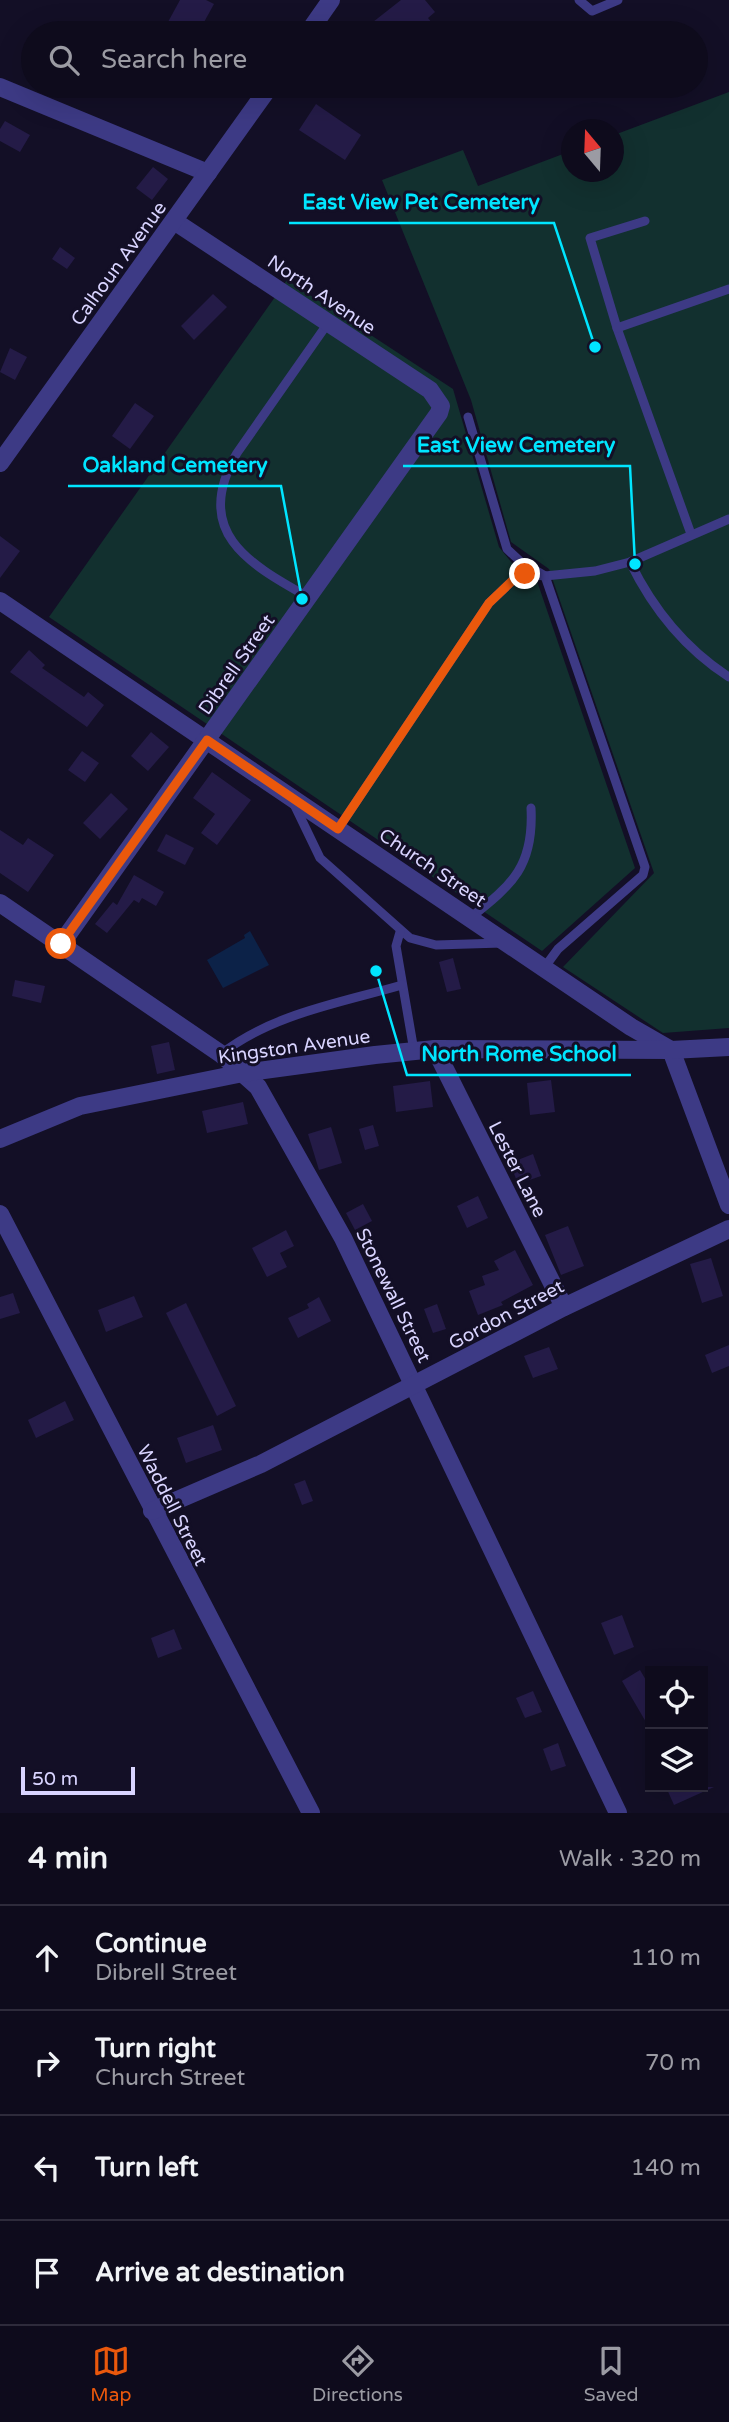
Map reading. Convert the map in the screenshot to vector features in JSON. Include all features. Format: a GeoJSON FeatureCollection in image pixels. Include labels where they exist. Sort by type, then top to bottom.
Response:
{"type":"FeatureCollection","features":[{"type":"Feature","properties":{"kind":"street"},"geometry":{"type":"LineString","coordinates":[[316,21],[331,0]]}},
{"type":"Feature","properties":{"kind":"street"},"geometry":{"type":"LineString","coordinates":[[0,87],[21,96]]}},
{"type":"Feature","properties":{"kind":"street"},"geometry":{"type":"LineString","coordinates":[[27,98],[208,173]]}},
{"type":"Feature","properties":{"kind":"street","name":"Calhoun Avenue"},"geometry":{"type":"LineString","coordinates":[[0,463],[261,98]]}},
{"type":"Feature","properties":{"kind":"street","name":"North Avenue"},"geometry":{"type":"LineString","coordinates":[[174,221],[430,390],[441,406]]}},
{"type":"Feature","properties":{"kind":"street","name":"Dibrell Street"},"geometry":{"type":"LineString","coordinates":[[61,944],[439,413],[441,406]]}},
{"type":"Feature","properties":{"kind":"street","name":"Church Street"},"geometry":{"type":"LineString","coordinates":[[0,601],[544,968],[671,1050]]}},
{"type":"Feature","properties":{"kind":"street","name":"Stonewall Street"},"geometry":{"type":"LineString","coordinates":[[0,903],[221,1054],[258,1087],[343,1238],[416,1385],[618,1813]]}},
{"type":"Feature","properties":{"kind":"street","name":"Kingston Avenue"},"geometry":{"type":"LineString","coordinates":[[0,1139],[80,1107],[243,1073],[414,1051],[671,1050],[729,1047]]}},
{"type":"Feature","properties":{"kind":"street","name":"Lester Lane"},"geometry":{"type":"LineString","coordinates":[[435,1049],[564,1307]]}},
{"type":"Feature","properties":{"kind":"street"},"geometry":{"type":"LineString","coordinates":[[671,1050],[729,1205]]}},
{"type":"Feature","properties":{"kind":"street","name":"Waddell Street"},"geometry":{"type":"LineString","coordinates":[[0,1214],[311,1813]]}},
{"type":"Feature","properties":{"kind":"street","name":"Gordon Street"},"geometry":{"type":"LineString","coordinates":[[152,1511],[261,1464],[564,1307],[729,1229]]}},
{"type":"Feature","properties":{"kind":"lane"},"geometry":{"type":"LineString","coordinates":[[579,0],[592,11],[618,0]]}},
{"type":"Feature","properties":{"kind":"lane"},"geometry":{"type":"LineString","coordinates":[[645,221],[590,238],[617,328],[691,534]]}},
{"type":"Feature","properties":{"kind":"lane"},"geometry":{"type":"LineString","coordinates":[[617,328],[729,289]]}},
{"type":"Feature","properties":{"kind":"lane"},"geometry":{"type":"LineString","coordinates":[[309,597],[239,552],[229,538],[223,519],[223,501],[228,469],[237,453],[328,323]]}},
{"type":"Feature","properties":{"kind":"lane"},"geometry":{"type":"LineString","coordinates":[[468,417],[507,549],[521,562],[545,576],[645,867],[643,875],[558,949],[544,968]]}},
{"type":"Feature","properties":{"kind":"lane"},"geometry":{"type":"LineString","coordinates":[[338,829],[489,603],[512,581],[525,574],[545,576],[596,572],[630,562],[729,519]]}},
{"type":"Feature","properties":{"kind":"lane"},"geometry":{"type":"LineString","coordinates":[[630,562],[652,601],[690,649],[729,677]]}},
{"type":"Feature","properties":{"kind":"lane"},"geometry":{"type":"LineString","coordinates":[[291,797],[320,858],[410,939],[436,945],[507,943]]}},
{"type":"Feature","properties":{"kind":"lane"},"geometry":{"type":"LineString","coordinates":[[470,918],[500,894],[527,860],[532,836],[531,808]]}},
{"type":"Feature","properties":{"kind":"lane"},"geometry":{"type":"LineString","coordinates":[[400,932],[396,946],[414,1051]]}},
{"type":"Feature","properties":{"kind":"lane"},"geometry":{"type":"LineString","coordinates":[[221,1054],[242,1037],[275,1021],[402,985]]}},
{"type":"Feature","properties":{"kind":"green space"},"geometry":{"type":"Polygon","coordinates":[[[729,92],[729,1028],[663,1033],[563,967],[654,873],[549,569],[511,542],[471,400],[382,180],[463,150],[478,186],[561,155],[561,182],[624,182],[624,131],[729,92]]]}},
{"type":"Feature","properties":{"kind":"green space"},"geometry":{"type":"Polygon","coordinates":[[[287,280],[453,389],[499,547],[516,568],[537,581],[635,868],[542,951],[49,617],[287,280]]]}},
{"type":"Feature","properties":{"kind":"water"},"geometry":{"type":"Polygon","coordinates":[[[250,931],[269,965],[223,988],[207,960],[245,938],[244,935],[250,931]]]}},
{"type":"Feature","properties":{"kind":"building"},"geometry":{"type":"Polygon","coordinates":[[[180,0],[206,0],[214,4],[205,21],[169,21],[180,0]]]}},
{"type":"Feature","properties":{"kind":"building"},"geometry":{"type":"Polygon","coordinates":[[[401,0],[425,0],[435,12],[428,18],[430,21],[374,21],[401,0]]]}},
{"type":"Feature","properties":{"kind":"building"},"geometry":{"type":"Polygon","coordinates":[[[316,104],[361,135],[345,160],[299,130],[316,104]]]}},
{"type":"Feature","properties":{"kind":"building"},"geometry":{"type":"Polygon","coordinates":[[[5,121],[30,135],[20,152],[0,141],[0,129],[5,121]]]}},
{"type":"Feature","properties":{"kind":"building"},"geometry":{"type":"Polygon","coordinates":[[[153,167],[168,179],[152,200],[136,188],[153,167]]]}},
{"type":"Feature","properties":{"kind":"building"},"geometry":{"type":"Polygon","coordinates":[[[60,247],[75,258],[67,269],[52,259],[60,247]]]}},
{"type":"Feature","properties":{"kind":"building"},"geometry":{"type":"Polygon","coordinates":[[[213,294],[227,307],[194,340],[181,326],[213,294]]]}},
{"type":"Feature","properties":{"kind":"building"},"geometry":{"type":"Polygon","coordinates":[[[10,348],[27,357],[15,380],[0,372],[10,348]]]}},
{"type":"Feature","properties":{"kind":"building"},"geometry":{"type":"Polygon","coordinates":[[[135,403],[154,416],[130,449],[112,436],[135,403]]]}},
{"type":"Feature","properties":{"kind":"building"},"geometry":{"type":"Polygon","coordinates":[[[0,536],[20,551],[0,578],[0,536]]]}},
{"type":"Feature","properties":{"kind":"building"},"geometry":{"type":"Polygon","coordinates":[[[29,650],[45,665],[42,668],[84,697],[88,692],[104,705],[87,727],[10,672],[29,650]]]}},
{"type":"Feature","properties":{"kind":"building"},"geometry":{"type":"Polygon","coordinates":[[[151,732],[169,747],[148,771],[131,756],[151,732]]]}},
{"type":"Feature","properties":{"kind":"building"},"geometry":{"type":"Polygon","coordinates":[[[82,751],[99,763],[85,782],[68,770],[82,751]]]}},
{"type":"Feature","properties":{"kind":"building"},"geometry":{"type":"Polygon","coordinates":[[[212,772],[251,800],[217,845],[201,833],[215,814],[193,798],[212,772]]]}},
{"type":"Feature","properties":{"kind":"building"},"geometry":{"type":"Polygon","coordinates":[[[111,793],[128,809],[100,839],[83,823],[111,793]]]}},
{"type":"Feature","properties":{"kind":"building"},"geometry":{"type":"Polygon","coordinates":[[[0,830],[23,845],[28,838],[54,855],[28,892],[0,873],[0,830]]]}},
{"type":"Feature","properties":{"kind":"building"},"geometry":{"type":"Polygon","coordinates":[[[166,834],[194,848],[185,865],[157,851],[166,834]]]}},
{"type":"Feature","properties":{"kind":"building"},"geometry":{"type":"Polygon","coordinates":[[[134,875],[164,892],[156,906],[142,898],[139,903],[134,900],[107,933],[95,924],[113,902],[117,905],[134,875]]]}},
{"type":"Feature","properties":{"kind":"building"},"geometry":{"type":"Polygon","coordinates":[[[453,958],[461,989],[447,992],[439,962],[453,958]]]}},
{"type":"Feature","properties":{"kind":"building"},"geometry":{"type":"Polygon","coordinates":[[[15,980],[45,986],[41,1003],[12,996],[15,980]]]}},
{"type":"Feature","properties":{"kind":"building"},"geometry":{"type":"Polygon","coordinates":[[[169,1042],[175,1070],[157,1074],[151,1046],[169,1042]]]}},
{"type":"Feature","properties":{"kind":"building"},"geometry":{"type":"Polygon","coordinates":[[[551,1080],[555,1112],[530,1115],[527,1083],[551,1080]]]}},
{"type":"Feature","properties":{"kind":"building"},"geometry":{"type":"Polygon","coordinates":[[[430,1081],[433,1107],[396,1112],[393,1086],[430,1081]]]}},
{"type":"Feature","properties":{"kind":"building"},"geometry":{"type":"Polygon","coordinates":[[[243,1102],[248,1124],[207,1133],[202,1111],[243,1102]]]}},
{"type":"Feature","properties":{"kind":"building"},"geometry":{"type":"Polygon","coordinates":[[[373,1125],[379,1146],[365,1150],[359,1129],[373,1125]]]}},
{"type":"Feature","properties":{"kind":"building"},"geometry":{"type":"Polygon","coordinates":[[[331,1127],[342,1163],[319,1170],[308,1134],[331,1127]]]}},
{"type":"Feature","properties":{"kind":"building"},"geometry":{"type":"Polygon","coordinates":[[[533,1154],[541,1176],[518,1184],[510,1163],[533,1154]]]}},
{"type":"Feature","properties":{"kind":"building"},"geometry":{"type":"Polygon","coordinates":[[[478,1196],[488,1218],[467,1228],[457,1206],[478,1196]]]}},
{"type":"Feature","properties":{"kind":"building"},"geometry":{"type":"Polygon","coordinates":[[[363,1204],[372,1221],[355,1230],[346,1213],[363,1204]]]}},
{"type":"Feature","properties":{"kind":"building"},"geometry":{"type":"Polygon","coordinates":[[[568,1226],[584,1266],[561,1275],[545,1235],[568,1226]]]}},
{"type":"Feature","properties":{"kind":"building"},"geometry":{"type":"Polygon","coordinates":[[[286,1230],[294,1246],[280,1253],[287,1267],[267,1277],[252,1248],[286,1230]]]}},
{"type":"Feature","properties":{"kind":"building"},"geometry":{"type":"Polygon","coordinates":[[[515,1250],[533,1285],[501,1302],[503,1305],[478,1315],[469,1291],[485,1285],[482,1276],[499,1270],[494,1261],[515,1250]]]}},
{"type":"Feature","properties":{"kind":"building"},"geometry":{"type":"Polygon","coordinates":[[[711,1258],[723,1296],[702,1303],[690,1264],[711,1258]]]}},
{"type":"Feature","properties":{"kind":"building"},"geometry":{"type":"Polygon","coordinates":[[[13,1293],[20,1313],[0,1319],[0,1297],[13,1293]]]}},
{"type":"Feature","properties":{"kind":"building"},"geometry":{"type":"Polygon","coordinates":[[[134,1296],[143,1317],[106,1332],[98,1310],[134,1296]]]}},
{"type":"Feature","properties":{"kind":"building"},"geometry":{"type":"Polygon","coordinates":[[[319,1297],[331,1321],[298,1338],[288,1318],[309,1308],[307,1304],[319,1297]]]}},
{"type":"Feature","properties":{"kind":"building"},"geometry":{"type":"Polygon","coordinates":[[[186,1303],[236,1406],[217,1416],[166,1313],[186,1303]]]}},
{"type":"Feature","properties":{"kind":"building"},"geometry":{"type":"Polygon","coordinates":[[[437,1304],[446,1329],[433,1333],[424,1309],[437,1304]]]}},
{"type":"Feature","properties":{"kind":"building"},"geometry":{"type":"Polygon","coordinates":[[[729,1345],[729,1366],[712,1373],[705,1355],[729,1345]]]}},
{"type":"Feature","properties":{"kind":"building"},"geometry":{"type":"Polygon","coordinates":[[[549,1347],[558,1369],[533,1378],[524,1356],[549,1347]]]}},
{"type":"Feature","properties":{"kind":"building"},"geometry":{"type":"Polygon","coordinates":[[[65,1401],[74,1420],[36,1438],[28,1420],[65,1401]]]}},
{"type":"Feature","properties":{"kind":"building"},"geometry":{"type":"Polygon","coordinates":[[[213,1425],[222,1450],[186,1463],[177,1438],[213,1425]]]}},
{"type":"Feature","properties":{"kind":"building"},"geometry":{"type":"Polygon","coordinates":[[[305,1480],[313,1501],[302,1505],[294,1484],[305,1480]]]}},
{"type":"Feature","properties":{"kind":"building"},"geometry":{"type":"Polygon","coordinates":[[[622,1615],[634,1647],[614,1655],[601,1623],[622,1615]]]}},
{"type":"Feature","properties":{"kind":"building"},"geometry":{"type":"Polygon","coordinates":[[[174,1629],[182,1649],[158,1658],[151,1638],[174,1629]]]}},
{"type":"Feature","properties":{"kind":"building"},"geometry":{"type":"Polygon","coordinates":[[[640,1670],[645,1678],[645,1720],[622,1681],[640,1670]]]}},
{"type":"Feature","properties":{"kind":"building"},"geometry":{"type":"Polygon","coordinates":[[[533,1691],[542,1712],[525,1718],[516,1698],[533,1691]]]}},
{"type":"Feature","properties":{"kind":"building"},"geometry":{"type":"Polygon","coordinates":[[[558,1743],[566,1766],[551,1771],[543,1749],[558,1743]]]}},
{"type":"Feature","properties":{"kind":"building"},"geometry":{"type":"Polygon","coordinates":[[[668,1792],[703,1792],[674,1805],[668,1792]]]}},
{"type":"Feature","properties":{"kind":"place","name":"East View Pet Cemetery"},"geometry":{"type":"Point","coordinates":[595,347]}},
{"type":"Feature","properties":{"kind":"place","name":"East View Cemetery"},"geometry":{"type":"Point","coordinates":[635,564]}},
{"type":"Feature","properties":{"kind":"place","name":"Oakland Cemetery"},"geometry":{"type":"Point","coordinates":[302,599]}},
{"type":"Feature","properties":{"kind":"place","name":"North Rome School"},"geometry":{"type":"Point","coordinates":[376,971]}},
{"type":"Feature","properties":{"kind":"route"},"geometry":{"type":"LineString","coordinates":[[61,944],[207,740],[338,829],[362,797],[489,603],[512,581],[525,574]]}}]}
